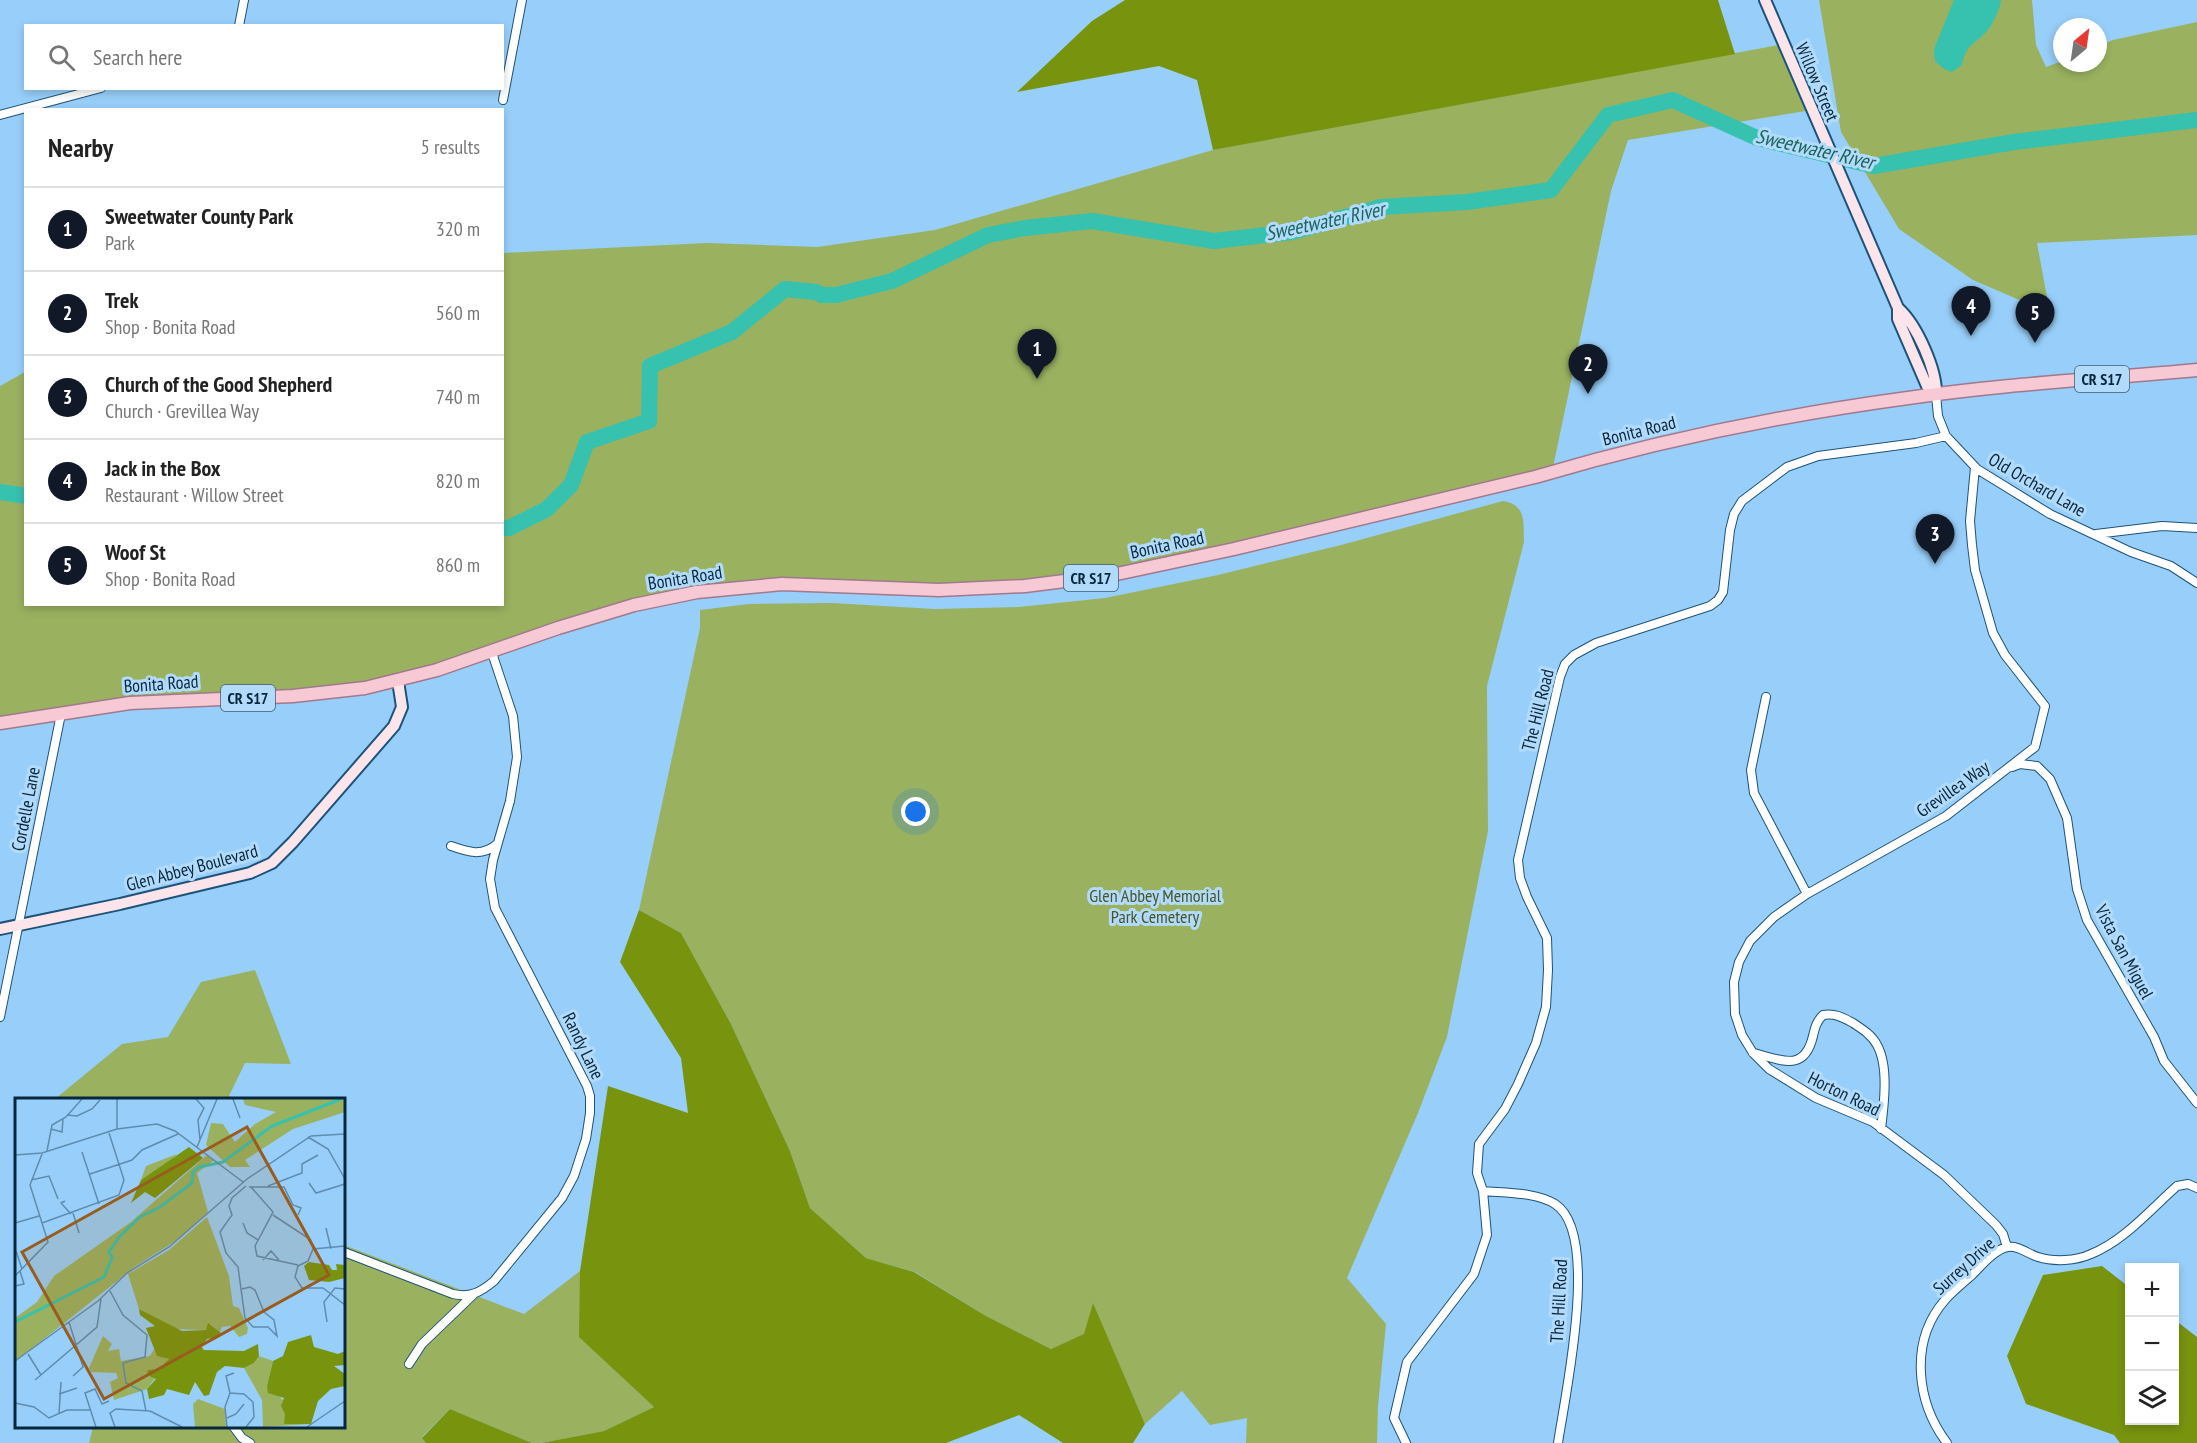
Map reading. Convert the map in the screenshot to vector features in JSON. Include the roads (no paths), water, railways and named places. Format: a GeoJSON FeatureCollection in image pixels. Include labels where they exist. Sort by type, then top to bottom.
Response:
{"type":"FeatureCollection","features":[{"type":"Feature","properties":{"kind":"main road","name":"Bonita Road"},"geometry":{"type":"LineString","coordinates":[[0,723],[130,703],[317,694],[398,681],[634,605],[697,592],[782,584],[939,590],[1014,587],[1112,575],[1234,549],[1535,477],[1577,464],[1771,419],[1911,397],[2197,370]]}},
{"type":"Feature","properties":{"kind":"street"},"geometry":{"type":"LineString","coordinates":[[239,24],[244,0]]}},
{"type":"Feature","properties":{"kind":"street"},"geometry":{"type":"LineString","coordinates":[[503,100],[522,0]]}},
{"type":"Feature","properties":{"kind":"street","name":"Willow Street"},"geometry":{"type":"LineString","coordinates":[[1765,0],[1863,232],[1898,308],[1898,320],[1927,386],[1936,395]]}},
{"type":"Feature","properties":{"kind":"street"},"geometry":{"type":"LineString","coordinates":[[29,108],[95,90]]}},
{"type":"Feature","properties":{"kind":"street"},"geometry":{"type":"LineString","coordinates":[[0,116],[24,109]]}},
{"type":"Feature","properties":{"kind":"street","name":"Old Orchard Lane"},"geometry":{"type":"LineString","coordinates":[[1936,395],[1938,416],[1946,436],[1975,467],[2050,514],[2131,552],[2171,566],[2197,583]]}},
{"type":"Feature","properties":{"kind":"street","name":"The Hill Road"},"geometry":{"type":"LineString","coordinates":[[1406,1443],[1394,1418],[1407,1362],[1474,1274],[1487,1235],[1483,1191],[1477,1173],[1479,1144],[1505,1109],[1518,1084],[1536,1043],[1546,1007],[1548,970],[1546,938],[1520,878],[1518,860],[1560,677],[1565,664],[1574,655],[1596,643],[1710,606],[1718,600],[1723,592],[1734,514],[1742,501],[1787,467],[1818,456],[1916,443],[1946,436]]}},
{"type":"Feature","properties":{"kind":"street","name":"Grevillea Way"},"geometry":{"type":"LineString","coordinates":[[1806,894],[1946,816],[2035,747],[2045,706],[2005,655],[1993,633],[1975,570],[1970,520],[1975,467]]}},
{"type":"Feature","properties":{"kind":"street","name":"Old Orchard Lane"},"geometry":{"type":"LineString","coordinates":[[2095,535],[2162,526],[2197,528]]}},
{"type":"Feature","properties":{"kind":"street","name":"Randy Lane"},"geometry":{"type":"LineString","coordinates":[[409,1364],[422,1344],[474,1294],[482,1292],[494,1281],[562,1198],[574,1176],[586,1139],[590,1113],[590,1096],[587,1086],[495,909],[490,879],[510,801],[517,757],[513,716],[492,652]]}},
{"type":"Feature","properties":{"kind":"street","name":"Glen Abbey Boulevard"},"geometry":{"type":"LineString","coordinates":[[0,929],[120,904],[250,873],[272,863],[394,726],[402,707],[398,681]]}},
{"type":"Feature","properties":{"kind":"street"},"geometry":{"type":"LineString","coordinates":[[1766,697],[1751,770],[1754,793],[1806,894]]}},
{"type":"Feature","properties":{"kind":"street","name":"Cordelle Lane"},"geometry":{"type":"LineString","coordinates":[[0,1017],[61,714]]}},
{"type":"Feature","properties":{"kind":"street","name":"Vista San Miguel"},"geometry":{"type":"LineString","coordinates":[[2007,769],[2020,764],[2037,766],[2050,778],[2067,818],[2077,889],[2087,920],[2154,1037],[2164,1061],[2197,1103]]}},
{"type":"Feature","properties":{"kind":"street"},"geometry":{"type":"LineString","coordinates":[[451,846],[473,853],[489,851],[498,843]]}},
{"type":"Feature","properties":{"kind":"street","name":"Horton Road"},"geometry":{"type":"LineString","coordinates":[[1806,894],[1756,932],[1739,962],[1734,982],[1733,1004],[1738,1025],[1753,1053],[1769,1069],[1799,1090],[1863,1117],[1955,1184],[1996,1225],[2003,1234],[2007,1247]]}},
{"type":"Feature","properties":{"kind":"street"},"geometry":{"type":"LineString","coordinates":[[1753,1053],[1792,1062],[1808,1052],[1818,1020],[1822,1016],[1835,1014],[1853,1023],[1877,1044],[1881,1055],[1884,1087],[1881,1129]]}},
{"type":"Feature","properties":{"kind":"street","name":"Surrey Drive"},"geometry":{"type":"LineString","coordinates":[[1947,1443],[1924,1399],[1921,1375],[1925,1340],[1933,1319],[1946,1299],[1989,1259],[2007,1247],[2015,1247],[2038,1257],[2054,1260],[2091,1254],[2119,1238],[2177,1186],[2188,1184],[2197,1188]]}},
{"type":"Feature","properties":{"kind":"street","name":"The Hill Road"},"geometry":{"type":"LineString","coordinates":[[1483,1191],[1526,1194],[1556,1204],[1572,1224],[1580,1276],[1576,1324],[1558,1443]]}},
{"type":"Feature","properties":{"kind":"street"},"geometry":{"type":"LineString","coordinates":[[345,1252],[453,1294],[463,1296],[474,1294]]}},
{"type":"Feature","properties":{"kind":"street"},"geometry":{"type":"LineString","coordinates":[[234,1428],[242,1438],[250,1443]]}},
{"type":"Feature","properties":{"kind":"waterway","name":"Sweetwater River"},"geometry":{"type":"LineString","coordinates":[[504,528],[509,528],[547,509],[571,485],[587,442],[649,421],[650,366],[732,332],[785,289],[836,295],[892,281],[988,235],[1025,228],[1092,221],[1214,241],[1292,232],[1381,207],[1467,202],[1551,190],[1608,115],[1673,100],[1757,138],[1874,166],[2014,142],[2197,120]]}},
{"type":"Feature","properties":{"kind":"waterway","name":"Sweetwater River"},"geometry":{"type":"LineString","coordinates":[[0,492],[24,496]]}},
{"type":"Feature","properties":{"kind":"place","name":"Jack in the Box"},"geometry":{"type":"Point","coordinates":[1971,336]}},
{"type":"Feature","properties":{"kind":"place","name":"Woof St"},"geometry":{"type":"Point","coordinates":[2035,343]}},
{"type":"Feature","properties":{"kind":"place","name":"Sweetwater County Park"},"geometry":{"type":"Point","coordinates":[1037,379]}},
{"type":"Feature","properties":{"kind":"place","name":"Trek"},"geometry":{"type":"Point","coordinates":[1588,394]}},
{"type":"Feature","properties":{"kind":"place","name":"Church of the Good Shepherd"},"geometry":{"type":"Point","coordinates":[1935,564]}},
{"type":"Feature","properties":{"kind":"park label","name":"Glen Abbey Memorial Park Cemetery"},"geometry":{"type":"Point","coordinates":[1155,906]}}]}
